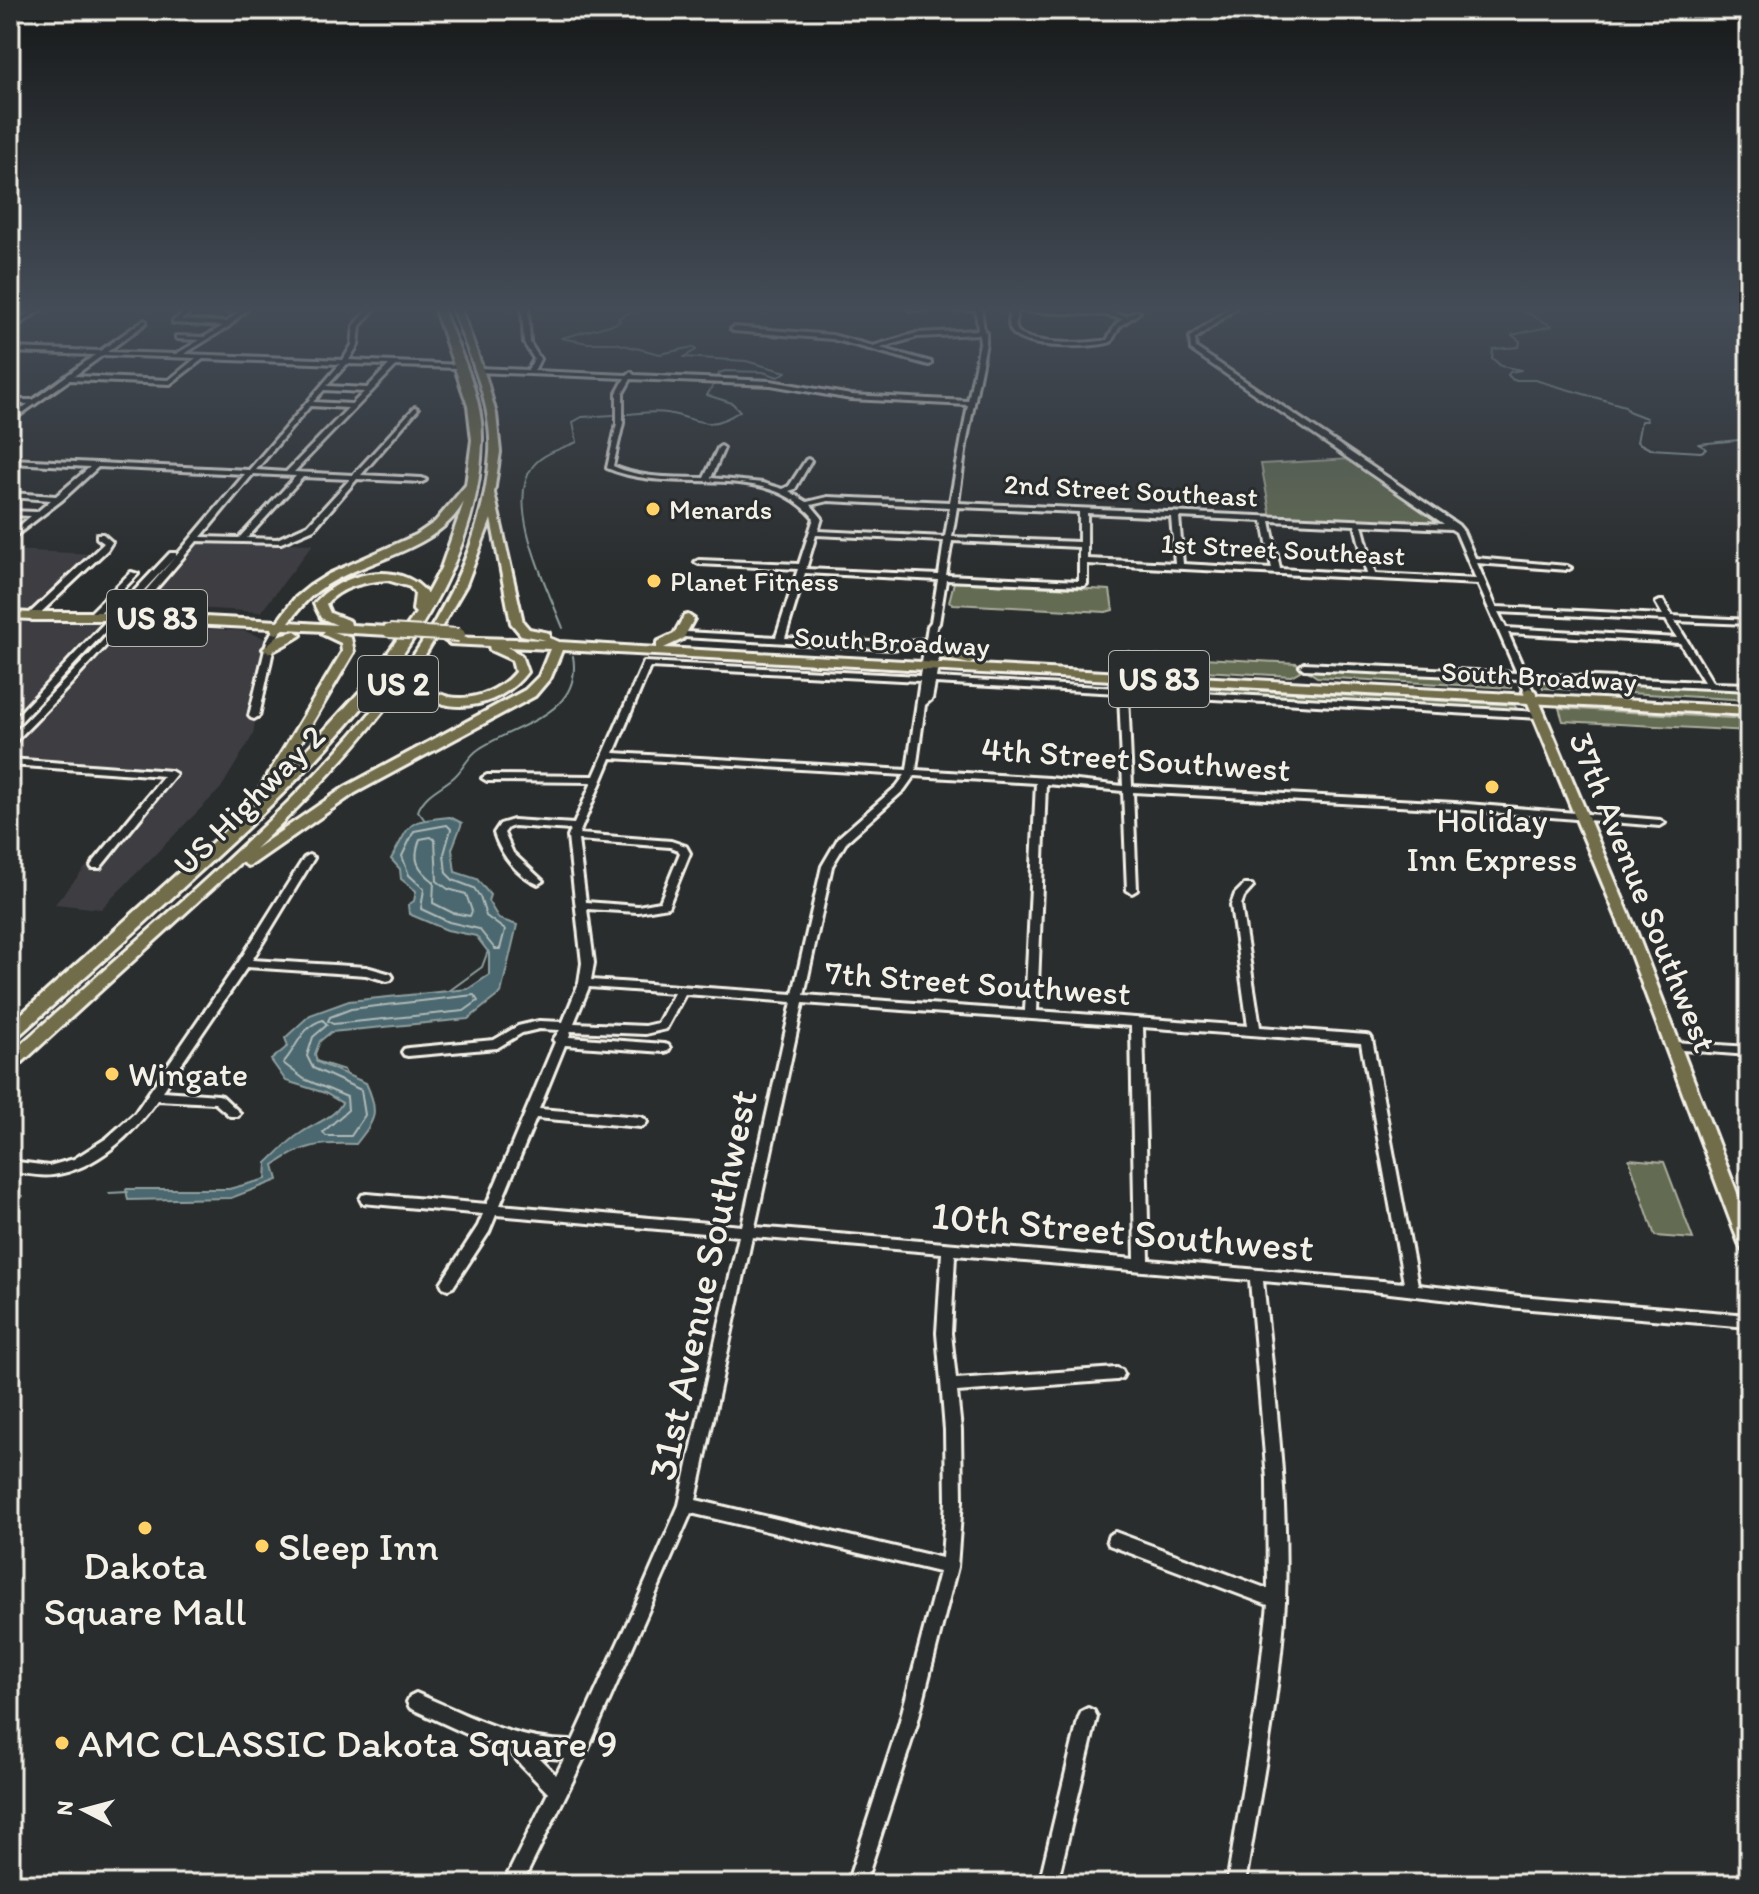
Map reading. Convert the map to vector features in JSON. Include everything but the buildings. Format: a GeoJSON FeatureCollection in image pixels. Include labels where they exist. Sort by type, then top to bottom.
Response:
{"type":"FeatureCollection","features":[{"type":"Feature","properties":{"kind":"highway","name":"US Highway 2"},"geometry":{"type":"LineString","coordinates":[[10,1034],[214,851],[340,724],[415,625],[451,554],[469,501],[476,468],[474,410],[469,395]]}},
{"type":"Feature","properties":{"kind":"highway"},"geometry":{"type":"LineString","coordinates":[[485,395],[490,403]]}},
{"type":"Feature","properties":{"kind":"highway","name":"US Highway 2"},"geometry":{"type":"LineString","coordinates":[[10,1065],[298,798],[371,718],[426,643],[469,565],[489,492],[495,454],[487,395]]}},
{"type":"Feature","properties":{"kind":"highway"},"geometry":{"type":"LineString","coordinates":[[248,626],[273,621],[295,607],[322,583],[411,542],[437,524],[460,501],[476,468]]}},
{"type":"Feature","properties":{"kind":"highway"},"geometry":{"type":"LineString","coordinates":[[489,492],[495,503],[519,628],[541,636],[656,645],[679,636],[688,619]]}},
{"type":"Feature","properties":{"kind":"highway"},"geometry":{"type":"LineString","coordinates":[[384,633],[330,619],[322,612],[322,601],[338,587],[354,581],[402,579],[417,586],[421,594],[415,625]]}},
{"type":"Feature","properties":{"kind":"highway"},"geometry":{"type":"LineString","coordinates":[[275,636],[295,607]]}},
{"type":"Feature","properties":{"kind":"highway","name":"US 83"},"geometry":{"type":"LineString","coordinates":[[32,616],[248,626]]}},
{"type":"Feature","properties":{"kind":"highway","name":"US 83"},"geometry":{"type":"LineString","coordinates":[[32,616],[122,619]]}},
{"type":"Feature","properties":{"kind":"highway"},"geometry":{"type":"LineString","coordinates":[[214,851],[271,782],[348,652],[347,641],[317,632],[275,636],[248,626]]}},
{"type":"Feature","properties":{"kind":"highway","name":"South Broadway"},"geometry":{"type":"LineString","coordinates":[[275,636],[317,632],[384,633],[589,648],[990,666],[1122,679],[1531,696],[1748,709]]}},
{"type":"Feature","properties":{"kind":"highway","name":"South Broadway"},"geometry":{"type":"LineString","coordinates":[[275,636],[384,633]]}},
{"type":"Feature","properties":{"kind":"highway"},"geometry":{"type":"LineString","coordinates":[[426,643],[415,680],[422,691],[435,698],[465,701],[494,695],[511,685],[521,672],[519,661],[507,651],[454,638]]}},
{"type":"Feature","properties":{"kind":"highway","name":"South Broadway"},"geometry":{"type":"LineString","coordinates":[[454,638],[656,645],[824,661],[930,663]]}},
{"type":"Feature","properties":{"kind":"highway"},"geometry":{"type":"LineString","coordinates":[[161,928],[264,848],[331,802],[407,757],[530,693],[551,664],[557,646],[536,639]]}},
{"type":"Feature","properties":{"kind":"highway"},"geometry":{"type":"LineString","coordinates":[[551,664],[564,653],[589,648]]}},
{"type":"Feature","properties":{"kind":"highway"},"geometry":{"type":"LineString","coordinates":[[930,663],[953,658],[990,666]]}},
{"type":"Feature","properties":{"kind":"highway"},"geometry":{"type":"LineString","coordinates":[[930,663],[1049,666]]}},
{"type":"Feature","properties":{"kind":"highway","name":"South Broadway"},"geometry":{"type":"LineString","coordinates":[[990,666],[1049,666],[1122,679],[1305,672],[1531,696]]}},
{"type":"Feature","properties":{"kind":"highway"},"geometry":{"type":"LineString","coordinates":[[1191,681],[1298,684],[1305,683],[1305,672]]}},
{"type":"Feature","properties":{"kind":"main road","name":"US 83"},"geometry":{"type":"LineString","coordinates":[[10,615],[32,616]]}},
{"type":"Feature","properties":{"kind":"main road","name":"37th Avenue Southwest"},"geometry":{"type":"LineString","coordinates":[[1531,696],[1673,1046],[1749,1246]]}},
{"type":"Feature","properties":{"kind":"street"},"geometry":{"type":"LineString","coordinates":[[10,420],[42,395]]}},
{"type":"Feature","properties":{"kind":"street"},"geometry":{"type":"LineString","coordinates":[[10,742],[122,619],[316,395]]}},
{"type":"Feature","properties":{"kind":"street"},"geometry":{"type":"LineString","coordinates":[[288,474],[364,395]]}},
{"type":"Feature","properties":{"kind":"street"},"geometry":{"type":"LineString","coordinates":[[620,395],[620,423],[609,467],[631,475],[760,483],[806,504],[818,518],[780,639]]}},
{"type":"Feature","properties":{"kind":"street"},"geometry":{"type":"LineString","coordinates":[[843,395],[971,403]]}},
{"type":"Feature","properties":{"kind":"street"},"geometry":{"type":"LineString","coordinates":[[911,773],[923,703],[928,699],[930,663],[939,626],[935,623],[973,395]]}},
{"type":"Feature","properties":{"kind":"street"},"geometry":{"type":"LineString","coordinates":[[1261,395],[1455,527]]}},
{"type":"Feature","properties":{"kind":"street"},"geometry":{"type":"LineString","coordinates":[[10,402],[33,402]]}},
{"type":"Feature","properties":{"kind":"street"},"geometry":{"type":"LineString","coordinates":[[308,404],[353,406]]}},
{"type":"Feature","properties":{"kind":"street"},"geometry":{"type":"LineString","coordinates":[[197,539],[278,541],[311,527],[415,409]]}},
{"type":"Feature","properties":{"kind":"street"},"geometry":{"type":"LineString","coordinates":[[707,479],[721,448]]}},
{"type":"Feature","properties":{"kind":"street"},"geometry":{"type":"LineString","coordinates":[[10,461],[422,480]]}},
{"type":"Feature","properties":{"kind":"street"},"geometry":{"type":"LineString","coordinates":[[783,491],[792,487],[808,461]]}},
{"type":"Feature","properties":{"kind":"street"},"geometry":{"type":"LineString","coordinates":[[10,538],[14,531],[59,498],[96,465]]}},
{"type":"Feature","properties":{"kind":"street"},"geometry":{"type":"LineString","coordinates":[[240,541],[301,475]]}},
{"type":"Feature","properties":{"kind":"street"},"geometry":{"type":"LineString","coordinates":[[10,495],[59,498]]}},
{"type":"Feature","properties":{"kind":"street","name":"2nd Street Southeast"},"geometry":{"type":"LineString","coordinates":[[806,504],[828,499],[1455,527]]}},
{"type":"Feature","properties":{"kind":"street"},"geometry":{"type":"LineString","coordinates":[[10,728],[122,619],[197,539],[218,509]]}},
{"type":"Feature","properties":{"kind":"street"},"geometry":{"type":"LineString","coordinates":[[699,562],[1083,584],[1083,510]]}},
{"type":"Feature","properties":{"kind":"street"},"geometry":{"type":"LineString","coordinates":[[10,513],[39,514]]}},
{"type":"Feature","properties":{"kind":"street"},"geometry":{"type":"LineString","coordinates":[[1175,514],[1179,566]]}},
{"type":"Feature","properties":{"kind":"street"},"geometry":{"type":"LineString","coordinates":[[1266,519],[1276,571]]}},
{"type":"Feature","properties":{"kind":"street"},"geometry":{"type":"LineString","coordinates":[[1358,523],[1372,576]]}},
{"type":"Feature","properties":{"kind":"street","name":"37th Avenue Southwest"},"geometry":{"type":"LineString","coordinates":[[1455,527],[1463,535],[1531,696]]}},
{"type":"Feature","properties":{"kind":"street"},"geometry":{"type":"LineString","coordinates":[[813,533],[1084,545]]}},
{"type":"Feature","properties":{"kind":"street"},"geometry":{"type":"LineString","coordinates":[[32,616],[104,548],[108,542],[100,536]]}},
{"type":"Feature","properties":{"kind":"street"},"geometry":{"type":"LineString","coordinates":[[1473,560],[1567,568]]}},
{"type":"Feature","properties":{"kind":"street","name":"1st Street Southeast"},"geometry":{"type":"LineString","coordinates":[[1083,561],[1481,582]]}},
{"type":"Feature","properties":{"kind":"street"},"geometry":{"type":"LineString","coordinates":[[92,616],[134,574]]}},
{"type":"Feature","properties":{"kind":"street"},"geometry":{"type":"LineString","coordinates":[[1660,603],[1710,685]]}},
{"type":"Feature","properties":{"kind":"street"},"geometry":{"type":"LineString","coordinates":[[1492,609],[1749,622]]}},
{"type":"Feature","properties":{"kind":"street"},"geometry":{"type":"LineString","coordinates":[[1501,630],[1683,641]]}},
{"type":"Feature","properties":{"kind":"street"},"geometry":{"type":"LineString","coordinates":[[254,716],[275,636]]}},
{"type":"Feature","properties":{"kind":"street"},"geometry":{"type":"LineString","coordinates":[[448,1283],[472,1251],[491,1210],[585,983],[588,963],[575,832],[647,664],[685,650],[780,639],[892,646],[930,663]]}},
{"type":"Feature","properties":{"kind":"street"},"geometry":{"type":"LineString","coordinates":[[685,650],[930,663],[1539,715]]}},
{"type":"Feature","properties":{"kind":"street"},"geometry":{"type":"LineString","coordinates":[[1305,672],[1749,687]]}},
{"type":"Feature","properties":{"kind":"street"},"geometry":{"type":"LineString","coordinates":[[1122,679],[1132,890]]}},
{"type":"Feature","properties":{"kind":"street"},"geometry":{"type":"LineString","coordinates":[[10,709],[43,708]]}},
{"type":"Feature","properties":{"kind":"street","name":"4th Street Southwest"},"geometry":{"type":"LineString","coordinates":[[607,755],[1127,789],[1366,801],[1660,823]]}},
{"type":"Feature","properties":{"kind":"street"},"geometry":{"type":"LineString","coordinates":[[10,762],[171,774],[96,866]]}},
{"type":"Feature","properties":{"kind":"street","name":"31st Avenue Southwest"},"geometry":{"type":"LineString","coordinates":[[512,1884],[579,1750],[650,1595],[687,1505],[827,866],[843,839],[901,788],[911,773]]}},
{"type":"Feature","properties":{"kind":"street"},"geometry":{"type":"LineString","coordinates":[[487,778],[598,779]]}},
{"type":"Feature","properties":{"kind":"street"},"geometry":{"type":"LineString","coordinates":[[1031,1015],[1041,781]]}},
{"type":"Feature","properties":{"kind":"street"},"geometry":{"type":"LineString","coordinates":[[538,881],[519,866],[502,846],[499,833],[504,826],[513,823],[575,832],[682,848],[685,853],[667,902],[658,907],[638,909],[580,905]]}},
{"type":"Feature","properties":{"kind":"street"},"geometry":{"type":"LineString","coordinates":[[10,1166],[53,1170],[90,1155],[119,1136],[139,1116],[244,963],[309,858]]}},
{"type":"Feature","properties":{"kind":"street"},"geometry":{"type":"LineString","coordinates":[[1248,887],[1239,896],[1236,905],[1255,1031]]}},
{"type":"Feature","properties":{"kind":"street"},"geometry":{"type":"LineString","coordinates":[[244,963],[366,971],[387,977]]}},
{"type":"Feature","properties":{"kind":"street","name":"7th Street Southwest"},"geometry":{"type":"LineString","coordinates":[[585,983],[1366,1039],[1412,1288]]}},
{"type":"Feature","properties":{"kind":"street"},"geometry":{"type":"LineString","coordinates":[[408,1052],[497,1044],[528,1027],[566,1024],[645,1030],[662,1026],[681,990]]}},
{"type":"Feature","properties":{"kind":"street"},"geometry":{"type":"LineString","coordinates":[[1137,1023],[1142,1264]]}},
{"type":"Feature","properties":{"kind":"street"},"geometry":{"type":"LineString","coordinates":[[559,1040],[664,1048]]}},
{"type":"Feature","properties":{"kind":"street"},"geometry":{"type":"LineString","coordinates":[[1673,1046],[1749,1051]]}},
{"type":"Feature","properties":{"kind":"street"},"geometry":{"type":"LineString","coordinates":[[154,1095],[218,1099],[234,1113]]}},
{"type":"Feature","properties":{"kind":"street"},"geometry":{"type":"LineString","coordinates":[[530,1113],[641,1122]]}},
{"type":"Feature","properties":{"kind":"street","name":"10th Street Southwest"},"geometry":{"type":"LineString","coordinates":[[367,1199],[1142,1264],[1412,1288],[1519,1302],[1749,1321]]}},
{"type":"Feature","properties":{"kind":"street"},"geometry":{"type":"LineString","coordinates":[[856,1884],[908,1724],[949,1567],[954,1501],[950,1386],[944,1333],[949,1248]]}},
{"type":"Feature","properties":{"kind":"street"},"geometry":{"type":"LineString","coordinates":[[1236,1884],[1269,1685],[1277,1600],[1277,1480],[1256,1275]]}},
{"type":"Feature","properties":{"kind":"street"},"geometry":{"type":"LineString","coordinates":[[950,1386],[1117,1374]]}},
{"type":"Feature","properties":{"kind":"street"},"geometry":{"type":"LineString","coordinates":[[687,1505],[949,1567]]}},
{"type":"Feature","properties":{"kind":"street"},"geometry":{"type":"LineString","coordinates":[[1115,1540],[1277,1600]]}},
{"type":"Feature","properties":{"kind":"street"},"geometry":{"type":"LineString","coordinates":[[416,1702],[517,1746],[579,1750]]}},
{"type":"Feature","properties":{"kind":"street"},"geometry":{"type":"LineString","coordinates":[[1048,1884],[1088,1717]]}},
{"type":"Feature","properties":{"kind":"street"},"geometry":{"type":"LineString","coordinates":[[517,1746],[528,1763],[550,1779],[558,1792]]}},
{"type":"Feature","properties":{"kind":"shaded area"},"geometry":{"type":"Polygon","coordinates":[[[198,540],[313,544],[261,612],[145,605],[198,540]]]}},
{"type":"Feature","properties":{"kind":"shaded area"},"geometry":{"type":"Polygon","coordinates":[[[10,550],[92,554],[32,613],[10,612],[10,550]]]}},
{"type":"Feature","properties":{"kind":"shaded area"},"geometry":{"type":"Polygon","coordinates":[[[10,618],[106,624],[10,722],[10,618]]]}},
{"type":"Feature","properties":{"kind":"shaded area"},"geometry":{"type":"Polygon","coordinates":[[[128,624],[244,631],[264,638],[266,647],[253,735],[221,788],[101,909],[55,904],[162,776],[10,766],[10,745],[128,624]]]}},
{"type":"Feature","properties":{"kind":"green space"},"geometry":{"type":"Polygon","coordinates":[[[1351,459],[1441,524],[1271,517],[1261,464],[1351,459]]]}},
{"type":"Feature","properties":{"kind":"green space"},"geometry":{"type":"Polygon","coordinates":[[[954,582],[1110,590],[1113,610],[953,604],[949,602],[954,582]]]}},
{"type":"Feature","properties":{"kind":"green space"},"geometry":{"type":"Polygon","coordinates":[[[1123,651],[1129,651],[1129,654],[1297,663],[1300,671],[1291,676],[1135,667],[1124,662],[1123,651]]]}},
{"type":"Feature","properties":{"kind":"green space"},"geometry":{"type":"Polygon","coordinates":[[[1308,671],[1506,680],[1511,683],[1511,688],[1317,677],[1308,671]]]}},
{"type":"Feature","properties":{"kind":"green space"},"geometry":{"type":"Polygon","coordinates":[[[1540,681],[1749,690],[1749,700],[1543,688],[1540,681]]]}},
{"type":"Feature","properties":{"kind":"green space"},"geometry":{"type":"Polygon","coordinates":[[[1136,684],[1514,705],[1518,710],[1134,690],[1136,684]]]}},
{"type":"Feature","properties":{"kind":"green space"},"geometry":{"type":"Polygon","coordinates":[[[1559,708],[1749,719],[1749,731],[1563,721],[1559,708]]]}},
{"type":"Feature","properties":{"kind":"green space"},"geometry":{"type":"Polygon","coordinates":[[[1629,1159],[1664,1162],[1693,1239],[1655,1236],[1629,1159]]]}},
{"type":"Feature","properties":{"kind":"water"},"geometry":{"type":"Polygon","coordinates":[[[450,817],[462,823],[452,849],[455,872],[477,879],[490,895],[488,901],[499,919],[517,925],[501,993],[468,1019],[331,1032],[320,1041],[315,1054],[317,1062],[366,1083],[370,1093],[373,1116],[368,1129],[356,1144],[322,1145],[294,1153],[274,1165],[278,1180],[231,1198],[128,1200],[126,1189],[229,1189],[266,1179],[267,1163],[287,1143],[334,1113],[342,1103],[325,1093],[286,1081],[271,1060],[288,1046],[285,1038],[310,1015],[349,1001],[468,989],[489,975],[489,953],[476,936],[447,930],[409,914],[408,905],[414,901],[416,891],[401,879],[400,869],[391,859],[407,830],[416,822],[450,817]]]}},
{"type":"Feature","properties":{"kind":"waterway"},"geometry":{"type":"LineString","coordinates":[[628,414],[662,412],[711,423],[740,411],[732,403],[708,395]]}},
{"type":"Feature","properties":{"kind":"waterway"},"geometry":{"type":"LineString","coordinates":[[1588,395],[1625,406],[1628,411],[1646,418],[1647,421],[1641,421],[1637,442],[1650,449],[1701,452],[1707,449],[1698,444],[1749,439]]}},
{"type":"Feature","properties":{"kind":"waterway"},"geometry":{"type":"LineString","coordinates":[[563,628],[539,570],[526,524],[523,502],[525,482],[533,466],[542,458],[577,442],[573,422],[582,417],[613,415]]}},
{"type":"Feature","properties":{"kind":"waterway"},"geometry":{"type":"LineString","coordinates":[[424,819],[418,811],[425,800],[454,777],[475,752],[529,724],[558,704],[568,692],[573,676],[573,656]]}},
{"type":"Feature","properties":{"kind":"waterway"},"geometry":{"type":"LineString","coordinates":[[449,991],[482,967],[488,951]]}},
{"type":"Feature","properties":{"kind":"waterway"},"geometry":{"type":"LineString","coordinates":[[316,1061],[344,1070],[346,1074]]}},
{"type":"Feature","properties":{"kind":"waterway"},"geometry":{"type":"LineString","coordinates":[[109,1193],[128,1192]]}},
{"type":"Feature","properties":{"kind":"waterway"},"geometry":{"type":"LineString","coordinates":[[10,1197],[23,1196]]}},
{"type":"Feature","properties":{"kind":"place","name":"Menards"},"geometry":{"type":"Point","coordinates":[653,509]}},
{"type":"Feature","properties":{"kind":"place","name":"Planet Fitness"},"geometry":{"type":"Point","coordinates":[654,581]}},
{"type":"Feature","properties":{"kind":"place","name":"Holiday Inn Express"},"geometry":{"type":"Point","coordinates":[1492,787]}},
{"type":"Feature","properties":{"kind":"place","name":"Wingate"},"geometry":{"type":"Point","coordinates":[112,1074]}},
{"type":"Feature","properties":{"kind":"place","name":"Dakota Square Mall"},"geometry":{"type":"Point","coordinates":[145,1528]}},
{"type":"Feature","properties":{"kind":"place","name":"Sleep Inn"},"geometry":{"type":"Point","coordinates":[262,1546]}},
{"type":"Feature","properties":{"kind":"place","name":"AMC CLASSIC Dakota Square 9"},"geometry":{"type":"Point","coordinates":[62,1743]}}]}
